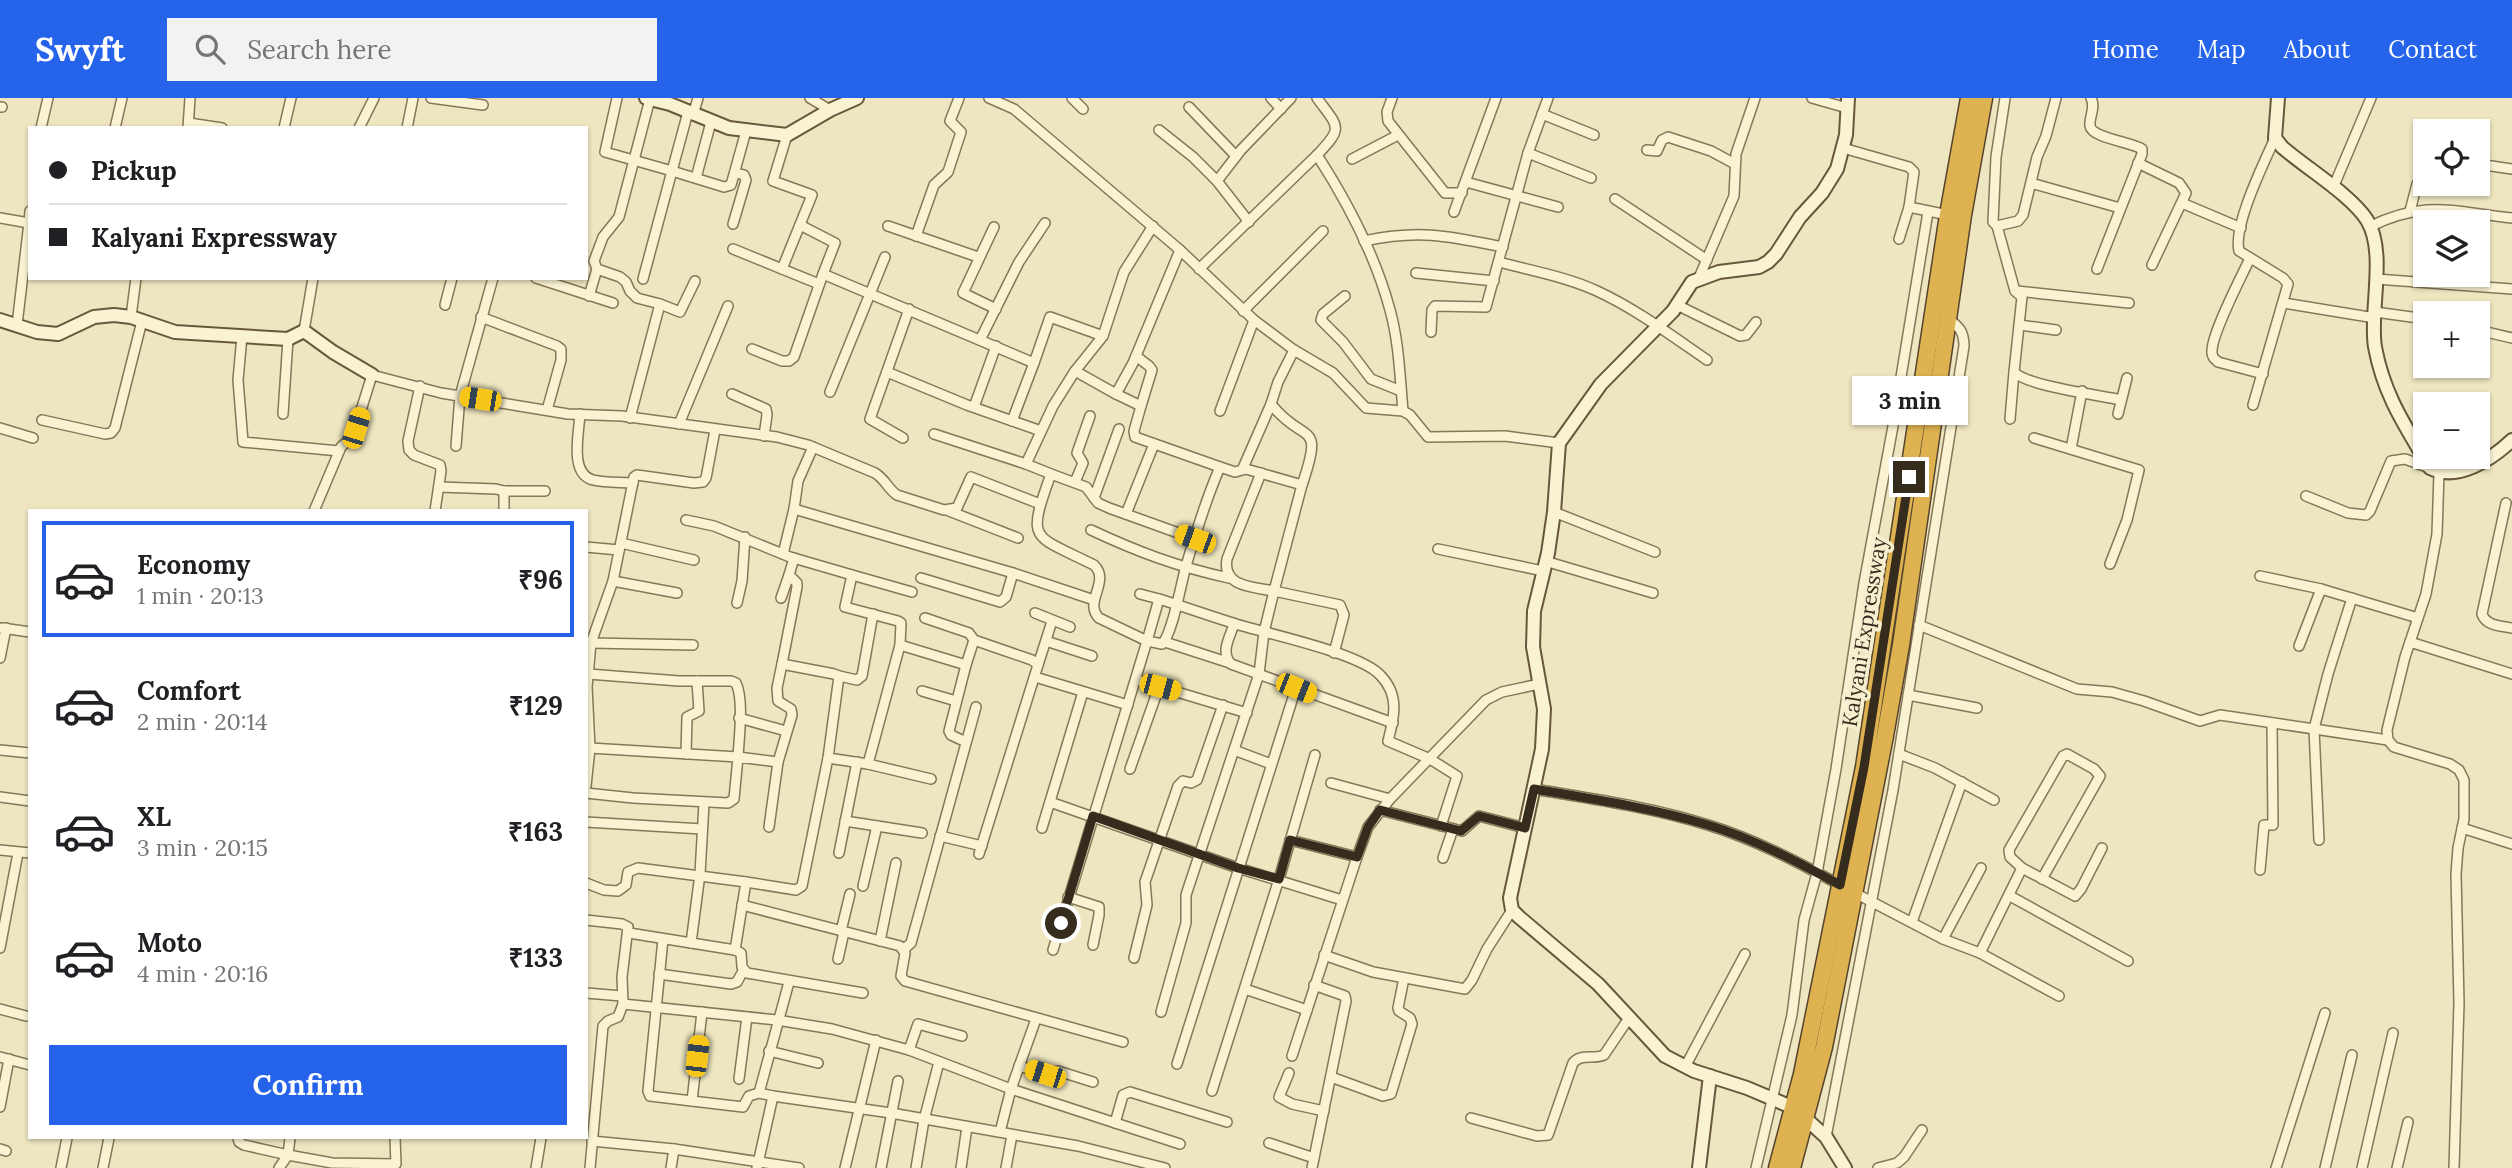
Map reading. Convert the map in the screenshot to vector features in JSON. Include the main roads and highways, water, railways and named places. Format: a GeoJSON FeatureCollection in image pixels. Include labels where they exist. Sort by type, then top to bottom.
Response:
{"type":"FeatureCollection","features":[{"type":"Feature","properties":{"kind":"highway","name":"Kalyani Expressway"},"geometry":{"type":"LineString","coordinates":[[1792,1168],[1864,767],[1948,215],[1969,98]]}},
{"type":"Feature","properties":{"kind":"highway","name":"Kalyani Expressway"},"geometry":{"type":"LineString","coordinates":[[1842,886],[1885,736],[1984,98]]}},
{"type":"Feature","properties":{"kind":"highway","name":"Kalyani Expressway"},"geometry":{"type":"LineString","coordinates":[[1777,1168],[1800,1113]]}}]}
